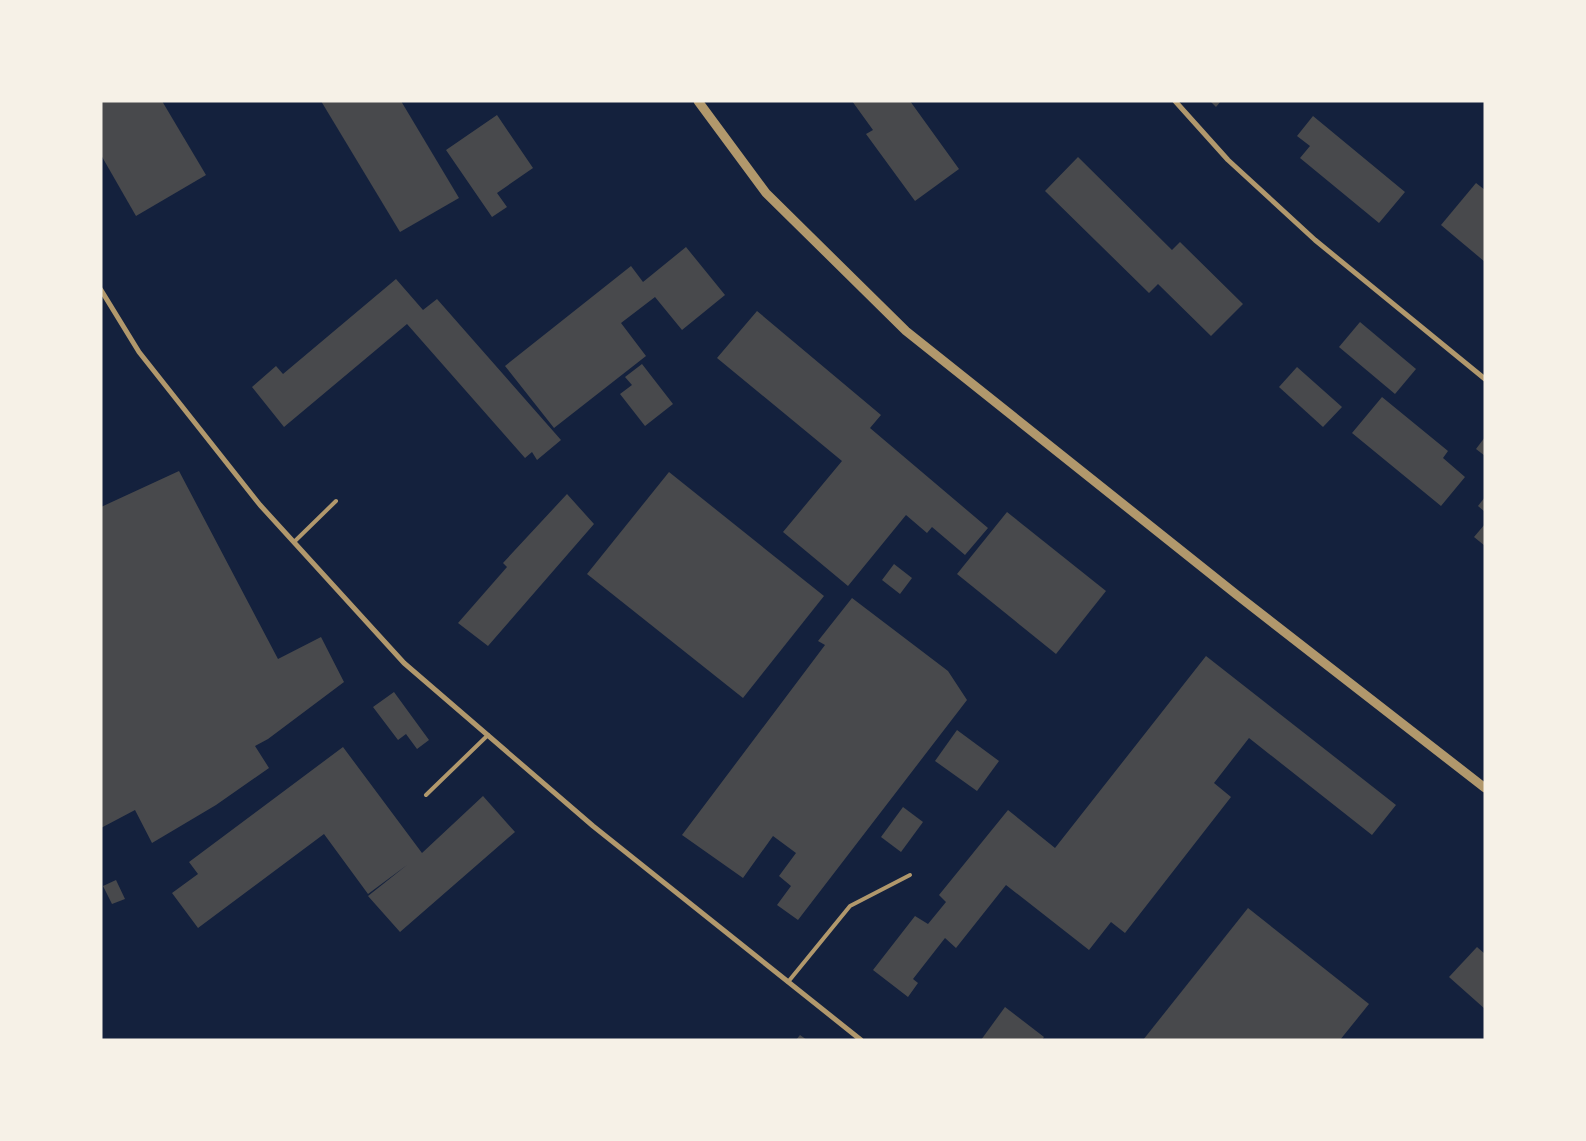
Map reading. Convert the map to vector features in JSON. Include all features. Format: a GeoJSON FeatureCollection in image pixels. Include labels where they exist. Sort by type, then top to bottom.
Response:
{"type":"FeatureCollection","features":[{"type":"Feature","properties":{"kind":"street"},"geometry":{"type":"LineString","coordinates":[[698,101],[766,193],[906,331],[1237,595],[1485,788]]}},
{"type":"Feature","properties":{"kind":"street"},"geometry":{"type":"LineString","coordinates":[[1175,101],[1228,160],[1315,240],[1485,379]]}},
{"type":"Feature","properties":{"kind":"street"},"geometry":{"type":"LineString","coordinates":[[101,290],[139,352],[260,505],[404,663],[593,826],[861,1040]]}},
{"type":"Feature","properties":{"kind":"lane"},"geometry":{"type":"LineString","coordinates":[[294,542],[336,501]]}},
{"type":"Feature","properties":{"kind":"lane"},"geometry":{"type":"LineString","coordinates":[[426,795],[488,735]]}},
{"type":"Feature","properties":{"kind":"lane"},"geometry":{"type":"LineString","coordinates":[[788,982],[850,906],[910,875]]}},
{"type":"Feature","properties":{"kind":"building"},"geometry":{"type":"Polygon","coordinates":[[[101,101],[162,101],[206,175],[136,216],[101,155],[101,101]]]}},
{"type":"Feature","properties":{"kind":"building"},"geometry":{"type":"Polygon","coordinates":[[[321,101],[401,101],[459,198],[400,232],[321,101]]]}},
{"type":"Feature","properties":{"kind":"building"},"geometry":{"type":"Polygon","coordinates":[[[852,101],[910,101],[959,169],[915,201],[866,134],[873,130],[852,101]]]}},
{"type":"Feature","properties":{"kind":"building"},"geometry":{"type":"Polygon","coordinates":[[[1210,101],[1221,101],[1216,107],[1210,101]]]}},
{"type":"Feature","properties":{"kind":"building"},"geometry":{"type":"Polygon","coordinates":[[[497,115],[533,168],[497,193],[507,207],[492,217],[446,150],[497,115]]]}},
{"type":"Feature","properties":{"kind":"building"},"geometry":{"type":"Polygon","coordinates":[[[1313,116],[1405,192],[1379,223],[1300,158],[1310,146],[1297,136],[1313,116]]]}},
{"type":"Feature","properties":{"kind":"building"},"geometry":{"type":"Polygon","coordinates":[[[1078,157],[1172,250],[1180,242],[1243,304],[1211,336],[1158,284],[1149,293],[1045,191],[1078,157]]]}},
{"type":"Feature","properties":{"kind":"building"},"geometry":{"type":"Polygon","coordinates":[[[1476,183],[1485,190],[1485,262],[1441,225],[1476,183]]]}},
{"type":"Feature","properties":{"kind":"building"},"geometry":{"type":"Polygon","coordinates":[[[686,247],[725,295],[682,330],[655,297],[621,323],[646,356],[554,428],[505,366],[631,266],[643,282],[686,247]]]}},
{"type":"Feature","properties":{"kind":"building"},"geometry":{"type":"Polygon","coordinates":[[[396,279],[423,310],[437,299],[561,440],[537,460],[532,452],[525,458],[407,324],[284,427],[252,387],[276,366],[283,374],[396,279]]]}},
{"type":"Feature","properties":{"kind":"building"},"geometry":{"type":"Polygon","coordinates":[[[757,311],[881,415],[870,428],[988,528],[965,555],[932,527],[927,533],[906,515],[848,586],[783,532],[842,461],[717,358],[757,311]]]}},
{"type":"Feature","properties":{"kind":"building"},"geometry":{"type":"Polygon","coordinates":[[[1360,322],[1416,369],[1395,394],[1339,347],[1360,322]]]}},
{"type":"Feature","properties":{"kind":"building"},"geometry":{"type":"Polygon","coordinates":[[[642,364],[673,404],[645,426],[620,394],[632,385],[625,377],[642,364]]]}},
{"type":"Feature","properties":{"kind":"building"},"geometry":{"type":"Polygon","coordinates":[[[1297,367],[1342,407],[1323,427],[1279,387],[1297,367]]]}},
{"type":"Feature","properties":{"kind":"building"},"geometry":{"type":"Polygon","coordinates":[[[1382,397],[1448,451],[1443,458],[1465,477],[1441,506],[1352,433],[1382,397]]]}},
{"type":"Feature","properties":{"kind":"building"},"geometry":{"type":"Polygon","coordinates":[[[1485,437],[1485,456],[1476,449],[1485,437]]]}},
{"type":"Feature","properties":{"kind":"building"},"geometry":{"type":"Polygon","coordinates":[[[179,471],[278,659],[321,637],[344,682],[268,739],[255,746],[269,768],[216,805],[152,843],[135,810],[101,828],[101,507],[179,471]]]}},
{"type":"Feature","properties":{"kind":"building"},"geometry":{"type":"Polygon","coordinates":[[[669,472],[824,596],[743,698],[587,574],[669,472]]]}},
{"type":"Feature","properties":{"kind":"building"},"geometry":{"type":"Polygon","coordinates":[[[567,494],[594,524],[488,646],[458,623],[507,567],[503,563],[567,494]]]}},
{"type":"Feature","properties":{"kind":"building"},"geometry":{"type":"Polygon","coordinates":[[[1485,497],[1485,512],[1478,506],[1485,497]]]}},
{"type":"Feature","properties":{"kind":"building"},"geometry":{"type":"Polygon","coordinates":[[[1007,512],[1106,591],[1056,654],[957,574],[1007,512]]]}},
{"type":"Feature","properties":{"kind":"building"},"geometry":{"type":"Polygon","coordinates":[[[1485,524],[1485,546],[1474,537],[1485,524]]]}},
{"type":"Feature","properties":{"kind":"building"},"geometry":{"type":"Polygon","coordinates":[[[894,564],[912,578],[900,594],[882,580],[894,564]]]}},
{"type":"Feature","properties":{"kind":"building"},"geometry":{"type":"Polygon","coordinates":[[[852,598],[948,671],[967,700],[798,920],[777,905],[791,886],[779,876],[796,853],[773,836],[743,878],[682,835],[825,645],[818,641],[852,598]]]}},
{"type":"Feature","properties":{"kind":"building"},"geometry":{"type":"Polygon","coordinates":[[[1206,656],[1396,805],[1372,835],[1249,738],[1214,783],[1231,797],[1125,933],[1111,922],[1089,950],[1006,885],[956,948],[945,938],[913,979],[918,983],[908,997],[873,970],[915,916],[928,924],[946,902],[939,895],[1008,810],[1055,848],[1206,656]]]}},
{"type":"Feature","properties":{"kind":"building"},"geometry":{"type":"Polygon","coordinates":[[[394,692],[429,740],[417,749],[406,734],[398,740],[373,707],[394,692]]]}},
{"type":"Feature","properties":{"kind":"building"},"geometry":{"type":"Polygon","coordinates":[[[957,730],[999,761],[977,791],[935,761],[957,730]]]}},
{"type":"Feature","properties":{"kind":"building"},"geometry":{"type":"Polygon","coordinates":[[[343,747],[422,853],[483,796],[515,832],[400,932],[368,896],[407,865],[368,894],[324,834],[198,928],[172,893],[198,874],[189,862],[343,747]]]}},
{"type":"Feature","properties":{"kind":"building"},"geometry":{"type":"Polygon","coordinates":[[[903,807],[923,822],[901,852],[881,837],[903,807]]]}},
{"type":"Feature","properties":{"kind":"building"},"geometry":{"type":"Polygon","coordinates":[[[116,880],[125,899],[112,904],[103,886],[116,880]]]}},
{"type":"Feature","properties":{"kind":"building"},"geometry":{"type":"Polygon","coordinates":[[[1248,908],[1369,1004],[1340,1040],[1143,1040],[1248,908]]]}},
{"type":"Feature","properties":{"kind":"building"},"geometry":{"type":"Polygon","coordinates":[[[1477,947],[1485,954],[1485,1009],[1449,977],[1477,947]]]}},
{"type":"Feature","properties":{"kind":"building"},"geometry":{"type":"Polygon","coordinates":[[[1005,1007],[1044,1037],[1042,1040],[981,1040],[1005,1007]]]}},
{"type":"Feature","properties":{"kind":"building"},"geometry":{"type":"Polygon","coordinates":[[[800,1035],[807,1040],[796,1040],[800,1035]]]}}]}
